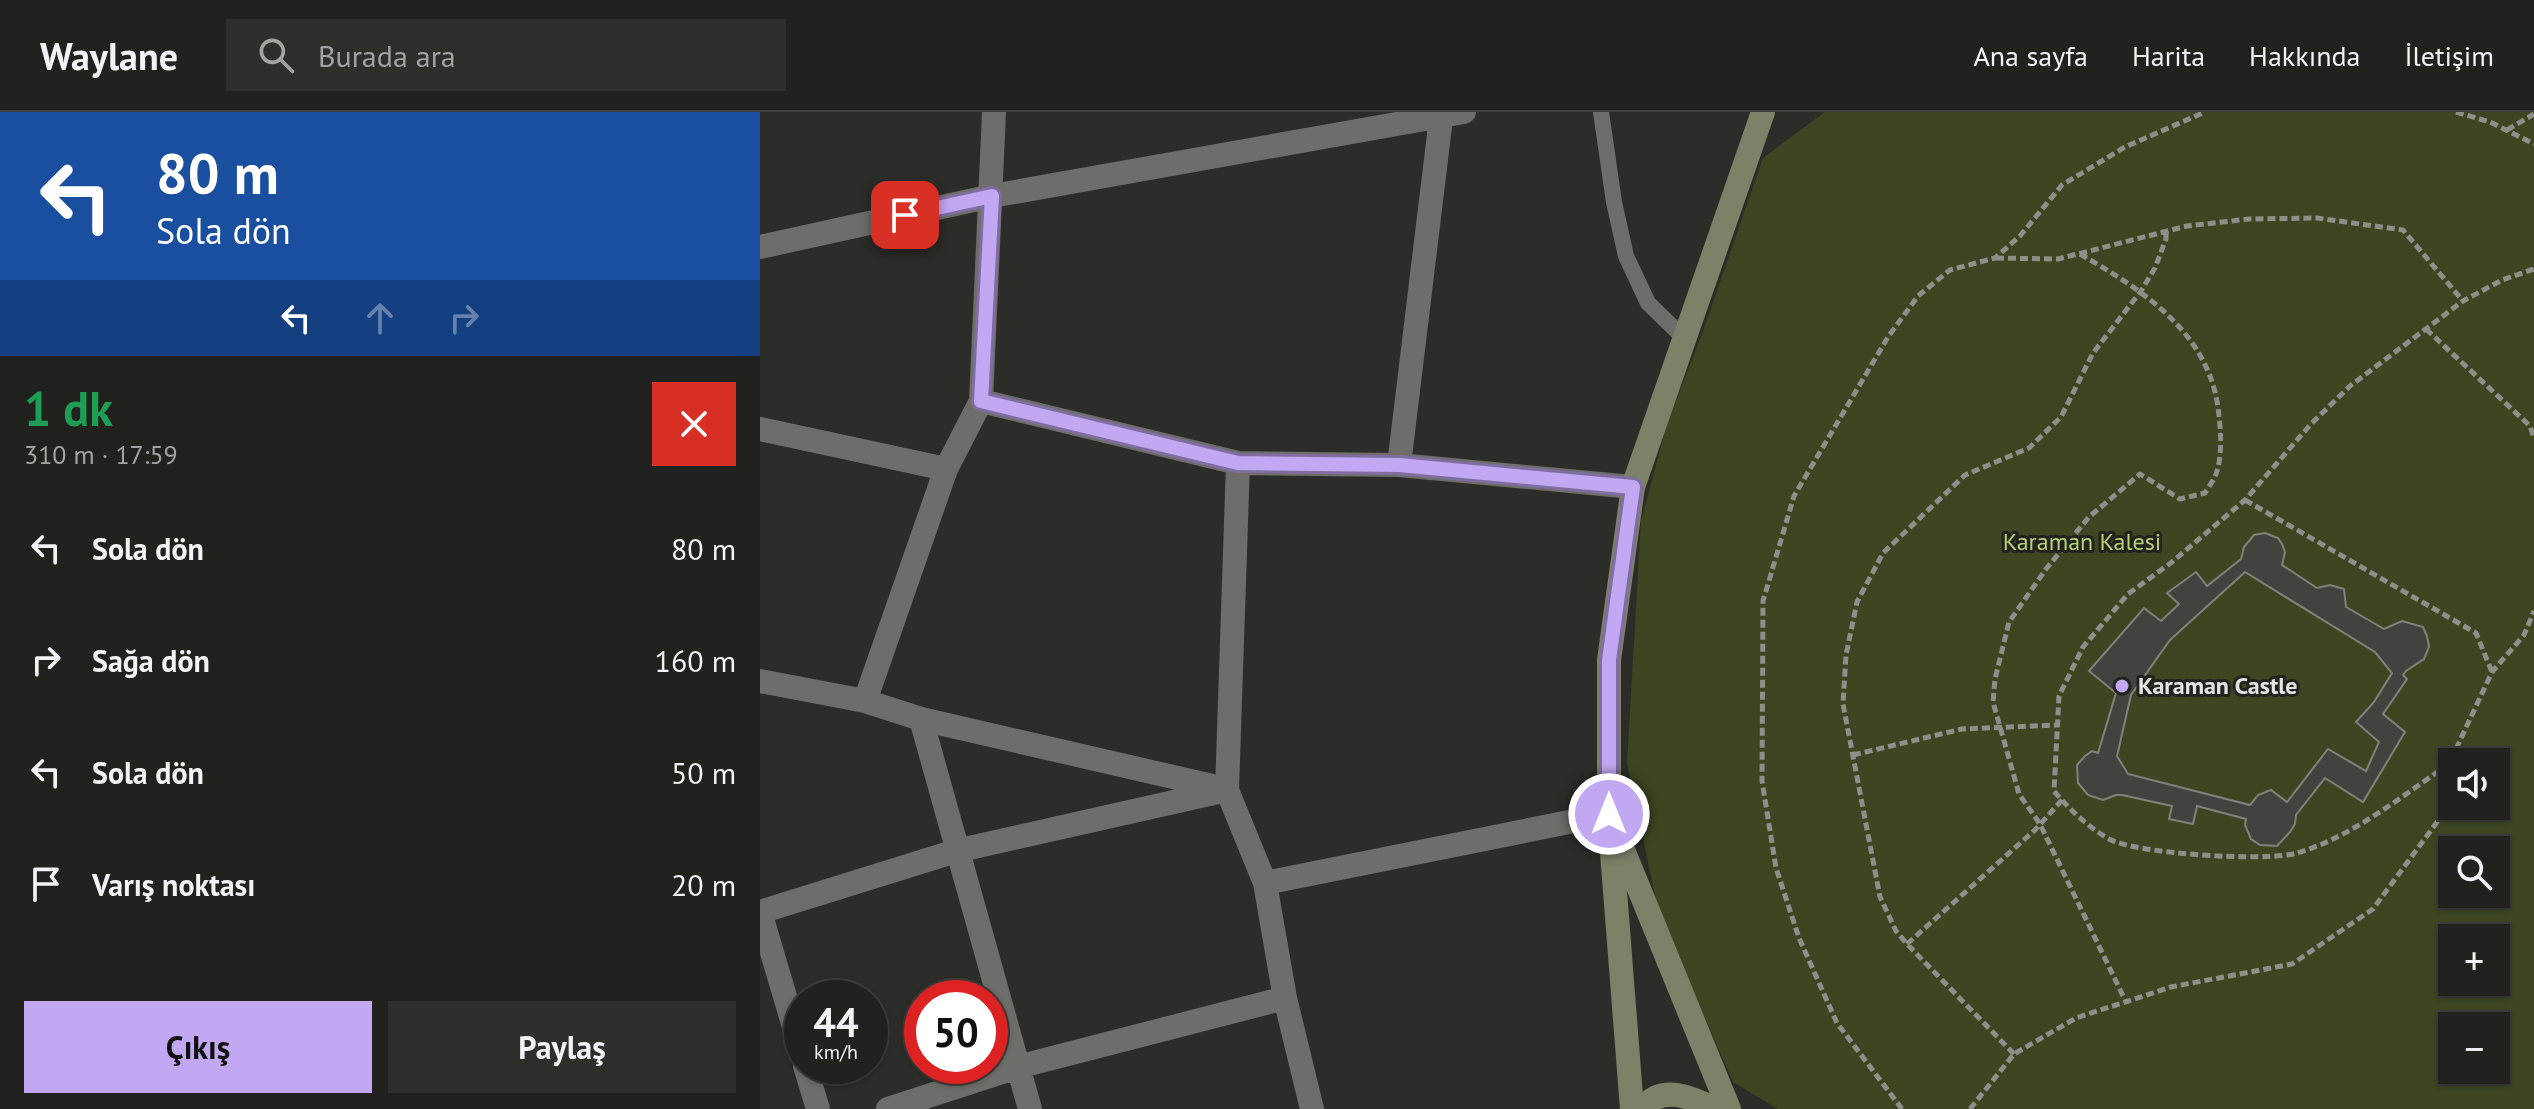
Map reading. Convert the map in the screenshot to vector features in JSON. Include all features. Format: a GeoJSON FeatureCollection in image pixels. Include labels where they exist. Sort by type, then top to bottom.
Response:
{"type":"FeatureCollection","features":[{"type":"Feature","properties":{"kind":"main road"},"geometry":{"type":"LineString","coordinates":[[1632,1109],[1609,814],[1609,660],[1633,487],[1763,112]]}},
{"type":"Feature","properties":{"kind":"main road"},"geometry":{"type":"LineString","coordinates":[[1609,814],[1729,1109]]}},
{"type":"Feature","properties":{"kind":"main road"},"geometry":{"type":"LineString","coordinates":[[1643,1109],[1660,1096],[1673,1094],[1695,1099],[1715,1109]]}},
{"type":"Feature","properties":{"kind":"street"},"geometry":{"type":"LineString","coordinates":[[865,701],[946,469],[981,401],[994,112]]}},
{"type":"Feature","properties":{"kind":"street"},"geometry":{"type":"LineString","coordinates":[[760,247],[992,196],[1370,120],[1453,115],[1399,465]]}},
{"type":"Feature","properties":{"kind":"street"},"geometry":{"type":"LineString","coordinates":[[981,401],[1238,463],[1399,465],[1633,487]]}},
{"type":"Feature","properties":{"kind":"street"},"geometry":{"type":"LineString","coordinates":[[760,429],[946,469]]}},
{"type":"Feature","properties":{"kind":"street"},"geometry":{"type":"LineString","coordinates":[[1238,463],[1227,790],[1265,883],[1285,998],[1312,1109]]}},
{"type":"Feature","properties":{"kind":"street"},"geometry":{"type":"LineString","coordinates":[[760,681],[865,701],[921,719],[1227,790]]}},
{"type":"Feature","properties":{"kind":"street"},"geometry":{"type":"LineString","coordinates":[[921,719],[1030,1109]]}},
{"type":"Feature","properties":{"kind":"street"},"geometry":{"type":"LineString","coordinates":[[784,993],[760,912],[956,851],[1227,790]]}},
{"type":"Feature","properties":{"kind":"street"},"geometry":{"type":"LineString","coordinates":[[1265,883],[1609,814]]}},
{"type":"Feature","properties":{"kind":"street"},"geometry":{"type":"LineString","coordinates":[[888,1109],[1018,1067],[1285,998]]}},
{"type":"Feature","properties":{"kind":"street"},"geometry":{"type":"LineString","coordinates":[[810,1084],[818,1109]]}},
{"type":"Feature","properties":{"kind":"lane"},"geometry":{"type":"LineString","coordinates":[[1601,112],[1614,202],[1626,256],[1648,303],[1684,338]]}},
{"type":"Feature","properties":{"kind":"path"},"geometry":{"type":"LineString","coordinates":[[1995,258],[2020,236],[2062,185],[2125,147],[2205,112]]}},
{"type":"Feature","properties":{"kind":"path"},"geometry":{"type":"LineString","coordinates":[[2456,112],[2490,122],[2534,144]]}},
{"type":"Feature","properties":{"kind":"path"},"geometry":{"type":"LineString","coordinates":[[2507,130],[2534,114]]}},
{"type":"Feature","properties":{"kind":"path"},"geometry":{"type":"LineString","coordinates":[[1902,1109],[1837,1023],[1799,938],[1776,868],[1762,781],[1763,601],[1794,496],[1888,337],[1918,296],[1950,270],[1995,258],[2058,259],[2187,226],[2249,219],[2317,218],[2403,230],[2463,301]]}},
{"type":"Feature","properties":{"kind":"path"},"geometry":{"type":"LineString","coordinates":[[2014,1054],[1907,944],[1896,931],[1880,897],[1843,704],[1846,655],[1857,602],[1883,553],[1965,475],[2029,448],[2061,417],[2093,353],[2155,268],[2166,231]]}},
{"type":"Feature","properties":{"kind":"path"},"geometry":{"type":"LineString","coordinates":[[2080,254],[2141,291],[2161,307],[2196,347],[2217,394],[2220,430],[2217,471],[2205,493],[2180,499],[2140,474],[2089,517],[2046,569],[2009,622],[1995,679],[1993,702],[2019,794],[2040,824],[2126,1002]]}},
{"type":"Feature","properties":{"kind":"path"},"geometry":{"type":"LineString","coordinates":[[2438,771],[2337,837],[2294,854],[2229,856],[2178,853],[2112,840],[2074,814],[2054,791],[2059,696],[2083,647],[2128,594],[2172,562],[2245,500],[2311,424],[2350,386],[2463,301],[2502,280],[2534,269]]}},
{"type":"Feature","properties":{"kind":"path"},"geometry":{"type":"LineString","coordinates":[[2426,329],[2530,426],[2534,438]]}},
{"type":"Feature","properties":{"kind":"path"},"geometry":{"type":"LineString","coordinates":[[2245,500],[2476,633],[2492,672]]}},
{"type":"Feature","properties":{"kind":"path"},"geometry":{"type":"LineString","coordinates":[[2456,748],[2492,672],[2524,635],[2534,611]]}},
{"type":"Feature","properties":{"kind":"path"},"geometry":{"type":"LineString","coordinates":[[1853,755],[1962,729],[2057,725]]}},
{"type":"Feature","properties":{"kind":"path"},"geometry":{"type":"LineString","coordinates":[[1907,944],[2040,824],[2062,800]]}},
{"type":"Feature","properties":{"kind":"path"},"geometry":{"type":"LineString","coordinates":[[1970,1109],[2014,1054],[2076,1018],[2171,987],[2292,964],[2373,909],[2439,820]]}},
{"type":"Feature","properties":{"kind":"green space","name":"Karaman Kalesi"},"geometry":{"type":"Polygon","coordinates":[[[1825,112],[2534,112],[2534,1109],[1778,1109],[1733,1082],[1658,910],[1627,763],[1641,521],[1667,424],[1763,158],[1825,112]]]}},
{"type":"Feature","properties":{"kind":"building","name":"Karaman Castle"},"geometry":{"type":"Polygon","coordinates":[[[2265,533],[2278,538],[2285,552],[2282,565],[2317,588],[2330,585],[2344,589],[2346,607],[2384,629],[2402,621],[2423,627],[2429,647],[2424,659],[2403,675],[2407,679],[2383,714],[2405,732],[2363,802],[2325,778],[2296,815],[2290,832],[2277,846],[2260,845],[2251,839],[2245,825],[2246,819],[2197,806],[2193,824],[2169,819],[2172,806],[2122,795],[2103,800],[2088,795],[2078,783],[2077,765],[2092,751],[2098,753],[2116,693],[2089,671],[2144,608],[2161,621],[2179,604],[2167,593],[2196,572],[2207,586],[2241,559],[2244,547],[2254,535],[2265,533]],[[2245,572],[2170,640],[2131,695],[2117,756],[2128,774],[2250,805],[2258,795],[2271,790],[2287,802],[2328,749],[2366,771],[2379,742],[2356,722],[2374,702],[2392,673],[2375,652],[2245,572]]]}},
{"type":"Feature","properties":{"kind":"place","name":"Karaman Castle"},"geometry":{"type":"Point","coordinates":[2122,686]}},
{"type":"Feature","properties":{"kind":"route"},"geometry":{"type":"LineString","coordinates":[[905,215],[992,196],[981,401],[1238,463],[1399,465],[1633,487],[1609,660],[1609,814]]}}]}
